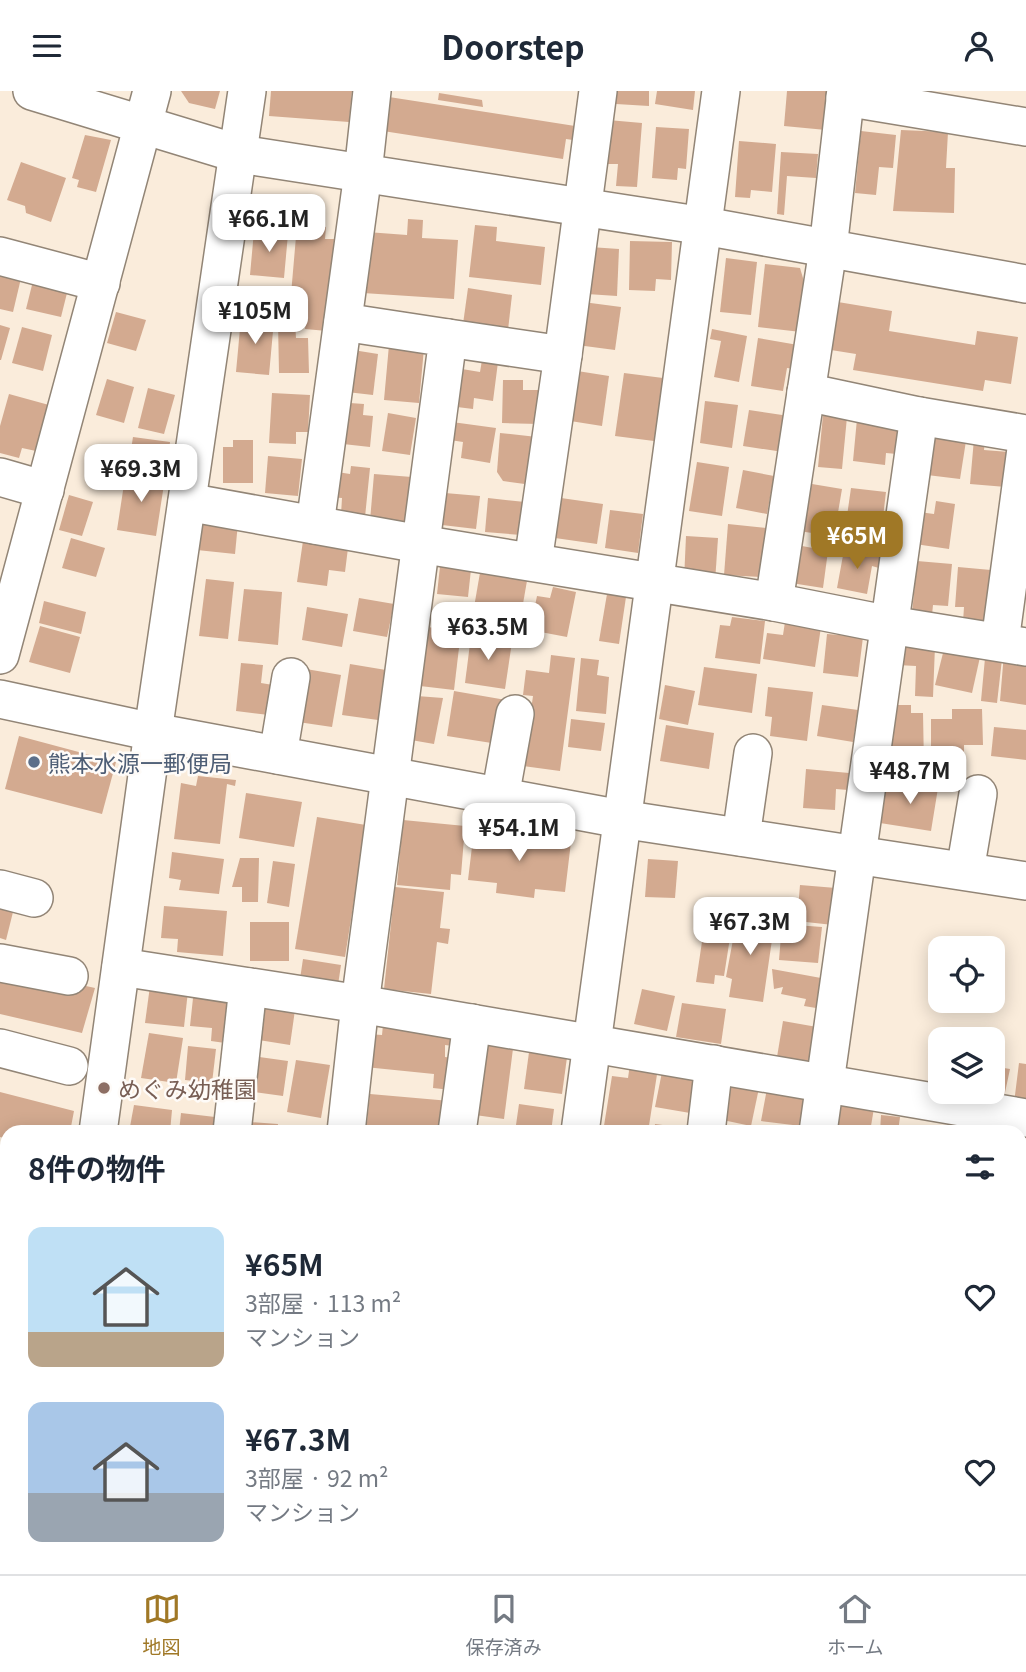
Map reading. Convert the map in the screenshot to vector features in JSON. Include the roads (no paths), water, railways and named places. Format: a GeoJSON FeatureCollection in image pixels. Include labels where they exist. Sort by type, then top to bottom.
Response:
{"type":"FeatureCollection","features":[{"type":"Feature","properties":{"kind":"street"},"geometry":{"type":"LineString","coordinates":[[32,91],[148,108],[239,154],[704,226],[1026,284]]}},
{"type":"Feature","properties":{"kind":"street"},"geometry":{"type":"LineString","coordinates":[[99,1125],[153,732],[247,91]]}},
{"type":"Feature","properties":{"kind":"street"},"geometry":{"type":"LineString","coordinates":[[315,525],[372,91]]}},
{"type":"Feature","properties":{"kind":"street"},"geometry":{"type":"LineString","coordinates":[[533,562],[584,208],[597,91]]}},
{"type":"Feature","properties":{"kind":"street"},"geometry":{"type":"LineString","coordinates":[[581,1125],[721,91]]}},
{"type":"Feature","properties":{"kind":"street"},"geometry":{"type":"LineString","coordinates":[[774,601],[828,249],[845,94],[955,104],[1026,127]]}},
{"type":"Feature","properties":{"kind":"street"},"geometry":{"type":"LineString","coordinates":[[0,655],[148,108]]}},
{"type":"Feature","properties":{"kind":"street"},"geometry":{"type":"LineString","coordinates":[[0,255],[101,283]]}},
{"type":"Feature","properties":{"kind":"street"},"geometry":{"type":"LineString","coordinates":[[343,322],[564,355]]}},
{"type":"Feature","properties":{"kind":"street"},"geometry":{"type":"LineString","coordinates":[[347,1125],[360,1004],[448,338]]}},
{"type":"Feature","properties":{"kind":"street"},"geometry":{"type":"LineString","coordinates":[[806,392],[919,417],[1026,434]]}},
{"type":"Feature","properties":{"kind":"street"},"geometry":{"type":"LineString","coordinates":[[819,1125],[919,417]]}},
{"type":"Feature","properties":{"kind":"street"},"geometry":{"type":"LineString","coordinates":[[187,502],[420,544],[774,601],[890,625],[1013,645],[1026,449]]}},
{"type":"Feature","properties":{"kind":"street"},"geometry":{"type":"LineString","coordinates":[[0,477],[45,491]]}},
{"type":"Feature","properties":{"kind":"street"},"geometry":{"type":"LineString","coordinates":[[278,755],[291,677]]}},
{"type":"Feature","properties":{"kind":"street"},"geometry":{"type":"LineString","coordinates":[[0,699],[153,732],[621,819],[1026,881]]}},
{"type":"Feature","properties":{"kind":"street"},"geometry":{"type":"LineString","coordinates":[[500,797],[515,714]]}},
{"type":"Feature","properties":{"kind":"street"},"geometry":{"type":"LineString","coordinates":[[741,837],[753,753]]}},
{"type":"Feature","properties":{"kind":"street"},"geometry":{"type":"LineString","coordinates":[[965,871],[978,794]]}},
{"type":"Feature","properties":{"kind":"street"},"geometry":{"type":"LineString","coordinates":[[0,889],[34,898]]}},
{"type":"Feature","properties":{"kind":"street"},"geometry":{"type":"LineString","coordinates":[[0,963],[69,976]]}},
{"type":"Feature","properties":{"kind":"street"},"geometry":{"type":"LineString","coordinates":[[121,967],[360,1004],[826,1083],[938,1118],[1026,1118]]}},
{"type":"Feature","properties":{"kind":"street"},"geometry":{"type":"LineString","coordinates":[[233,1125],[248,987]]}},
{"type":"Feature","properties":{"kind":"street"},"geometry":{"type":"LineString","coordinates":[[458,1125],[472,1023]]}},
{"type":"Feature","properties":{"kind":"street"},"geometry":{"type":"LineString","coordinates":[[0,1048],[69,1066]]}},
{"type":"Feature","properties":{"kind":"street"},"geometry":{"type":"LineString","coordinates":[[707,1125],[714,1064]]}},
{"type":"Feature","properties":{"kind":"place","name":"熊本水源一郵便局"},"geometry":{"type":"Point","coordinates":[34,762]}},
{"type":"Feature","properties":{"kind":"place","name":"めぐみ幼稚園"},"geometry":{"type":"Point","coordinates":[104,1088]}}]}
